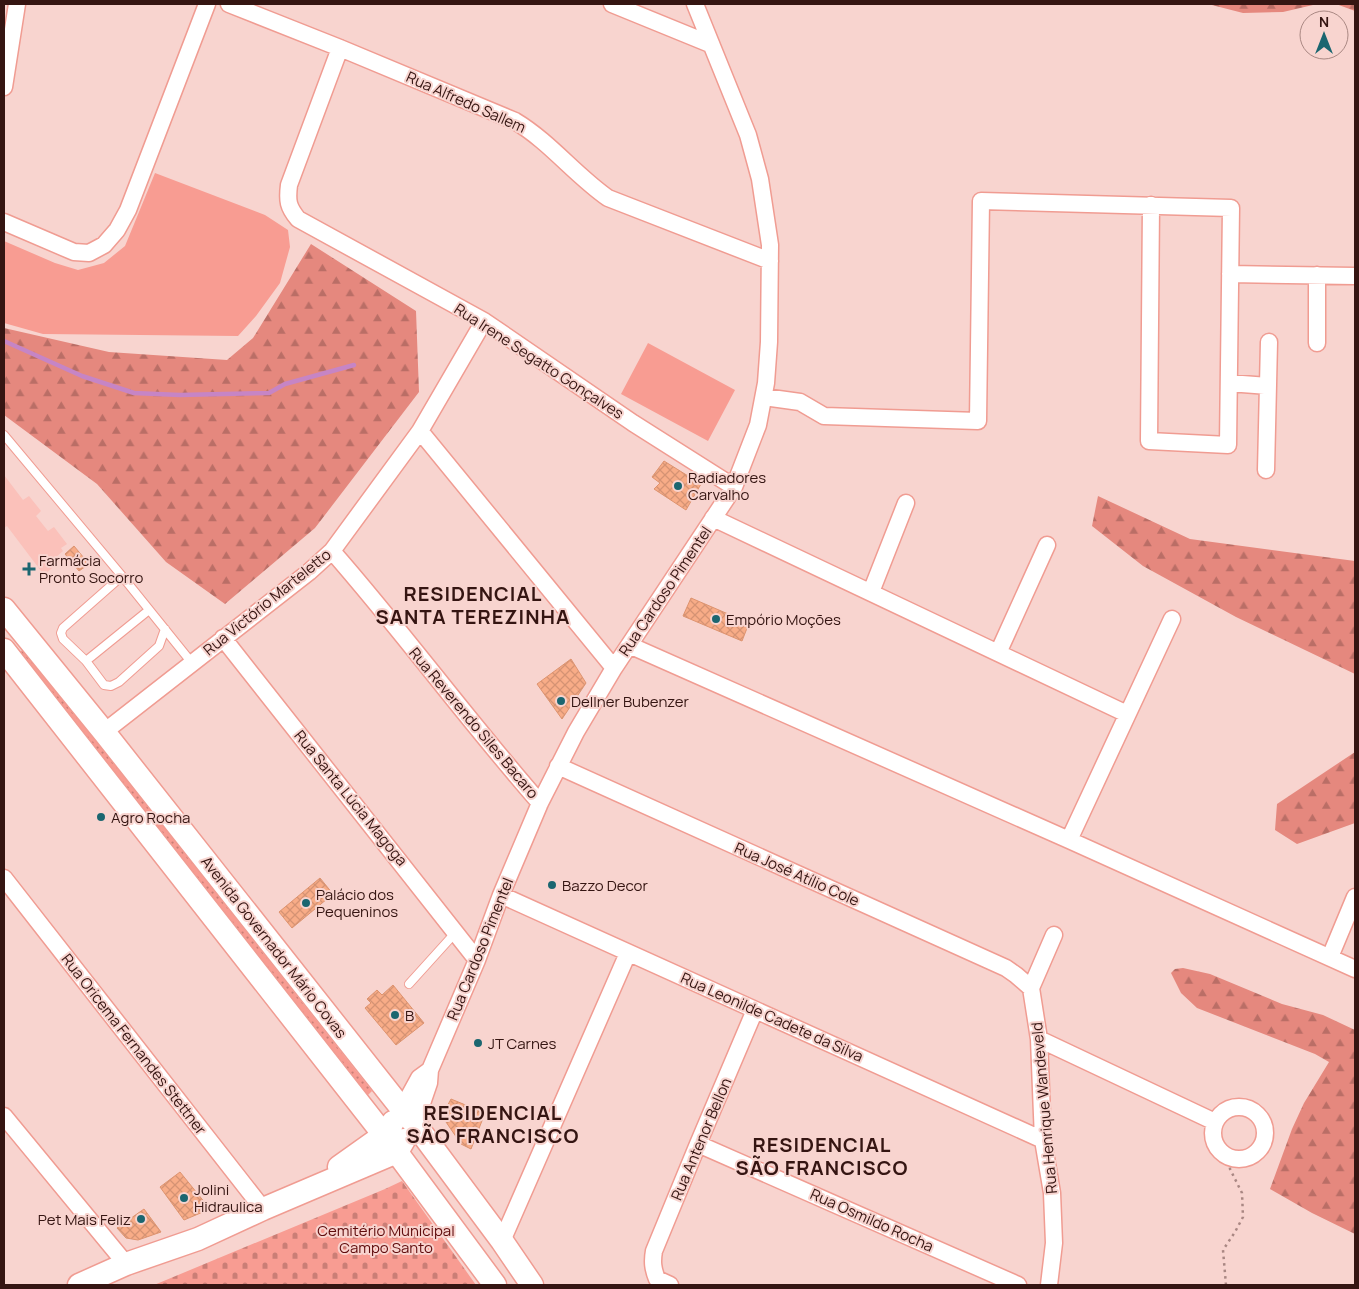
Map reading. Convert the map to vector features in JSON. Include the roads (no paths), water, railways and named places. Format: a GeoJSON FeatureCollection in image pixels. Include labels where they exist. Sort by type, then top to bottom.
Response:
{"type":"FeatureCollection","features":[{"type":"Feature","properties":{"kind":"main road","name":"Avenida Governador Mário Covas"},"geometry":{"type":"LineString","coordinates":[[5,613],[104,732],[408,1116],[502,1241],[532,1285]]}},
{"type":"Feature","properties":{"kind":"main road","name":"Avenida Governador Mário Covas"},"geometry":{"type":"LineString","coordinates":[[4,650],[390,1143],[495,1285]]}},
{"type":"Feature","properties":{"kind":"main road","name":"Rua Cardoso Pimentel"},"geometry":{"type":"LineString","coordinates":[[390,1143],[408,1116]]}},
{"type":"Feature","properties":{"kind":"main road"},"geometry":{"type":"LineString","coordinates":[[79,1285],[126,1264],[198,1239],[325,1182],[390,1143]]}},
{"type":"Feature","properties":{"kind":"street"},"geometry":{"type":"LineString","coordinates":[[4,87],[17,4]]}},
{"type":"Feature","properties":{"kind":"street"},"geometry":{"type":"LineString","coordinates":[[4,222],[74,252],[89,253],[104,245],[117,230],[128,210],[207,4]]}},
{"type":"Feature","properties":{"kind":"street","name":"Rua Alfredo Sallem"},"geometry":{"type":"LineString","coordinates":[[228,4],[516,121],[532,131],[594,188],[608,198],[770,261]]}},
{"type":"Feature","properties":{"kind":"street"},"geometry":{"type":"LineString","coordinates":[[612,4],[710,44]]}},
{"type":"Feature","properties":{"kind":"street","name":"Rua Cardoso Pimentel"},"geometry":{"type":"LineString","coordinates":[[408,1116],[429,1082],[430,1070],[478,960],[501,895],[540,803],[558,766],[614,668],[734,487],[758,425],[766,383],[769,342],[770,245],[760,179],[748,135],[695,4]]}},
{"type":"Feature","properties":{"kind":"street","name":"Rua Irene Segatto Gonçalves"},"geometry":{"type":"LineString","coordinates":[[340,48],[289,185],[287,198],[290,210],[298,219],[484,322],[634,423],[734,487]]}},
{"type":"Feature","properties":{"kind":"street"},"geometry":{"type":"LineString","coordinates":[[764,397],[800,402],[824,416],[978,421],[981,201],[1152,205],[1231,208],[1228,445],[1149,442],[1152,205]]}},
{"type":"Feature","properties":{"kind":"street"},"geometry":{"type":"LineString","coordinates":[[1230,274],[1355,276]]}},
{"type":"Feature","properties":{"kind":"street"},"geometry":{"type":"LineString","coordinates":[[1317,276],[1317,343]]}},
{"type":"Feature","properties":{"kind":"street","name":"Rua Victório Marteletto"},"geometry":{"type":"LineString","coordinates":[[104,732],[309,572],[332,551],[420,431],[484,322]]}},
{"type":"Feature","properties":{"kind":"street"},"geometry":{"type":"LineString","coordinates":[[1266,470],[1269,342]]}},
{"type":"Feature","properties":{"kind":"street"},"geometry":{"type":"LineString","coordinates":[[1229,383],[1268,386]]}},
{"type":"Feature","properties":{"kind":"street"},"geometry":{"type":"LineString","coordinates":[[420,431],[614,668]]}},
{"type":"Feature","properties":{"kind":"street"},"geometry":{"type":"LineString","coordinates":[[871,592],[906,503]]}},
{"type":"Feature","properties":{"kind":"street"},"geometry":{"type":"LineString","coordinates":[[714,518],[1128,714]]}},
{"type":"Feature","properties":{"kind":"street"},"geometry":{"type":"LineString","coordinates":[[998,653],[1047,545]]}},
{"type":"Feature","properties":{"kind":"street","name":"Rua Reverendo Siles Bacaro"},"geometry":{"type":"LineString","coordinates":[[332,551],[369,593],[540,803]]}},
{"type":"Feature","properties":{"kind":"street"},"geometry":{"type":"LineString","coordinates":[[1069,840],[1172,619]]}},
{"type":"Feature","properties":{"kind":"street","name":"Rua Santa Lúcia Magoga"},"geometry":{"type":"LineString","coordinates":[[223,638],[478,960]]}},
{"type":"Feature","properties":{"kind":"street"},"geometry":{"type":"LineString","coordinates":[[629,645],[1355,969]]}},
{"type":"Feature","properties":{"kind":"street","name":"Rua José Atílio Cole"},"geometry":{"type":"LineString","coordinates":[[558,766],[1006,968],[1031,988]]}},
{"type":"Feature","properties":{"kind":"street","name":"Rua Oricema Fernandes Stettner"},"geometry":{"type":"LineString","coordinates":[[4,878],[263,1209]]}},
{"type":"Feature","properties":{"kind":"street","name":"Rua Leonilde Cadete da Silva"},"geometry":{"type":"LineString","coordinates":[[501,895],[1043,1140]]}},
{"type":"Feature","properties":{"kind":"street"},"geometry":{"type":"LineString","coordinates":[[1330,957],[1355,897]]}},
{"type":"Feature","properties":{"kind":"street"},"geometry":{"type":"LineString","coordinates":[[1031,988],[1054,935]]}},
{"type":"Feature","properties":{"kind":"street"},"geometry":{"type":"LineString","coordinates":[[502,1241],[628,953]]}},
{"type":"Feature","properties":{"kind":"street","name":"Rua Henrique Wandeveld"},"geometry":{"type":"LineString","coordinates":[[1031,988],[1039,1039],[1043,1140],[1052,1193],[1054,1243],[1049,1285]]}},
{"type":"Feature","properties":{"kind":"street","name":"Rua Antenor Bellon"},"geometry":{"type":"LineString","coordinates":[[670,1285],[658,1279],[654,1270],[654,1251],[755,1010]]}},
{"type":"Feature","properties":{"kind":"street"},"geometry":{"type":"LineString","coordinates":[[1039,1039],[1215,1122]]}},
{"type":"Feature","properties":{"kind":"street"},"geometry":{"type":"LineString","coordinates":[[1234,1107],[1242,1107],[1256,1113],[1264,1125],[1265,1132],[1261,1146],[1256,1152],[1243,1158],[1236,1158],[1222,1153],[1214,1141],[1215,1122],[1227,1110],[1234,1107]]}},
{"type":"Feature","properties":{"kind":"street"},"geometry":{"type":"LineString","coordinates":[[4,1116],[126,1264]]}},
{"type":"Feature","properties":{"kind":"street","name":"Rua Osmildo Rocha"},"geometry":{"type":"LineString","coordinates":[[698,1144],[1018,1285]]}},
{"type":"Feature","properties":{"kind":"lane"},"geometry":{"type":"LineString","coordinates":[[4,435],[192,663]]}},
{"type":"Feature","properties":{"kind":"lane"},"geometry":{"type":"LineString","coordinates":[[122,576],[63,628],[61,633],[63,639],[86,661],[104,685],[111,686],[119,682],[159,646],[165,629]]}},
{"type":"Feature","properties":{"kind":"lane"},"geometry":{"type":"LineString","coordinates":[[86,661],[149,610]]}},
{"type":"Feature","properties":{"kind":"lane"},"geometry":{"type":"LineString","coordinates":[[409,984],[456,932]]}},
{"type":"Feature","properties":{"kind":"waterway"},"geometry":{"type":"LineString","coordinates":[[4,341],[82,376],[134,393],[180,395],[269,393],[285,384],[354,365]]}},
{"type":"Feature","properties":{"kind":"place","name":"Radiadores Carvalho"},"geometry":{"type":"Point","coordinates":[678,486]}},
{"type":"Feature","properties":{"kind":"place","name":"Farmácia Pronto Socorro"},"geometry":{"type":"Point","coordinates":[29,569]}},
{"type":"Feature","properties":{"kind":"place","name":"Empório Moções"},"geometry":{"type":"Point","coordinates":[716,619]}},
{"type":"Feature","properties":{"kind":"place","name":"Dellner Bubenzer"},"geometry":{"type":"Point","coordinates":[561,701]}},
{"type":"Feature","properties":{"kind":"place","name":"Agro Rocha"},"geometry":{"type":"Point","coordinates":[101,817]}},
{"type":"Feature","properties":{"kind":"place","name":"Bazzo Decor"},"geometry":{"type":"Point","coordinates":[552,885]}},
{"type":"Feature","properties":{"kind":"place","name":"Palácio dos Pequeninos"},"geometry":{"type":"Point","coordinates":[306,903]}},
{"type":"Feature","properties":{"kind":"place","name":"B"},"geometry":{"type":"Point","coordinates":[395,1015]}},
{"type":"Feature","properties":{"kind":"place","name":"JT Carnes"},"geometry":{"type":"Point","coordinates":[478,1043]}},
{"type":"Feature","properties":{"kind":"place","name":"Jolini Hidraulica"},"geometry":{"type":"Point","coordinates":[184,1198]}},
{"type":"Feature","properties":{"kind":"place","name":"Pet Mais Feliz"},"geometry":{"type":"Point","coordinates":[141,1219]}},
{"type":"Feature","properties":{"kind":"district","name":"RESIDENCIAL SANTA TEREZINHA"},"geometry":{"type":"Point","coordinates":[473,604]}},
{"type":"Feature","properties":{"kind":"district","name":"RESIDENCIAL SÃO FRANCISCO"},"geometry":{"type":"Point","coordinates":[493,1124]}},
{"type":"Feature","properties":{"kind":"district","name":"RESIDENCIAL SÃO FRANCISCO"},"geometry":{"type":"Point","coordinates":[822,1156]}},
{"type":"Feature","properties":{"kind":"park label","name":"Cemitério Municipal Campo Santo"},"geometry":{"type":"Point","coordinates":[386,1238]}}]}
